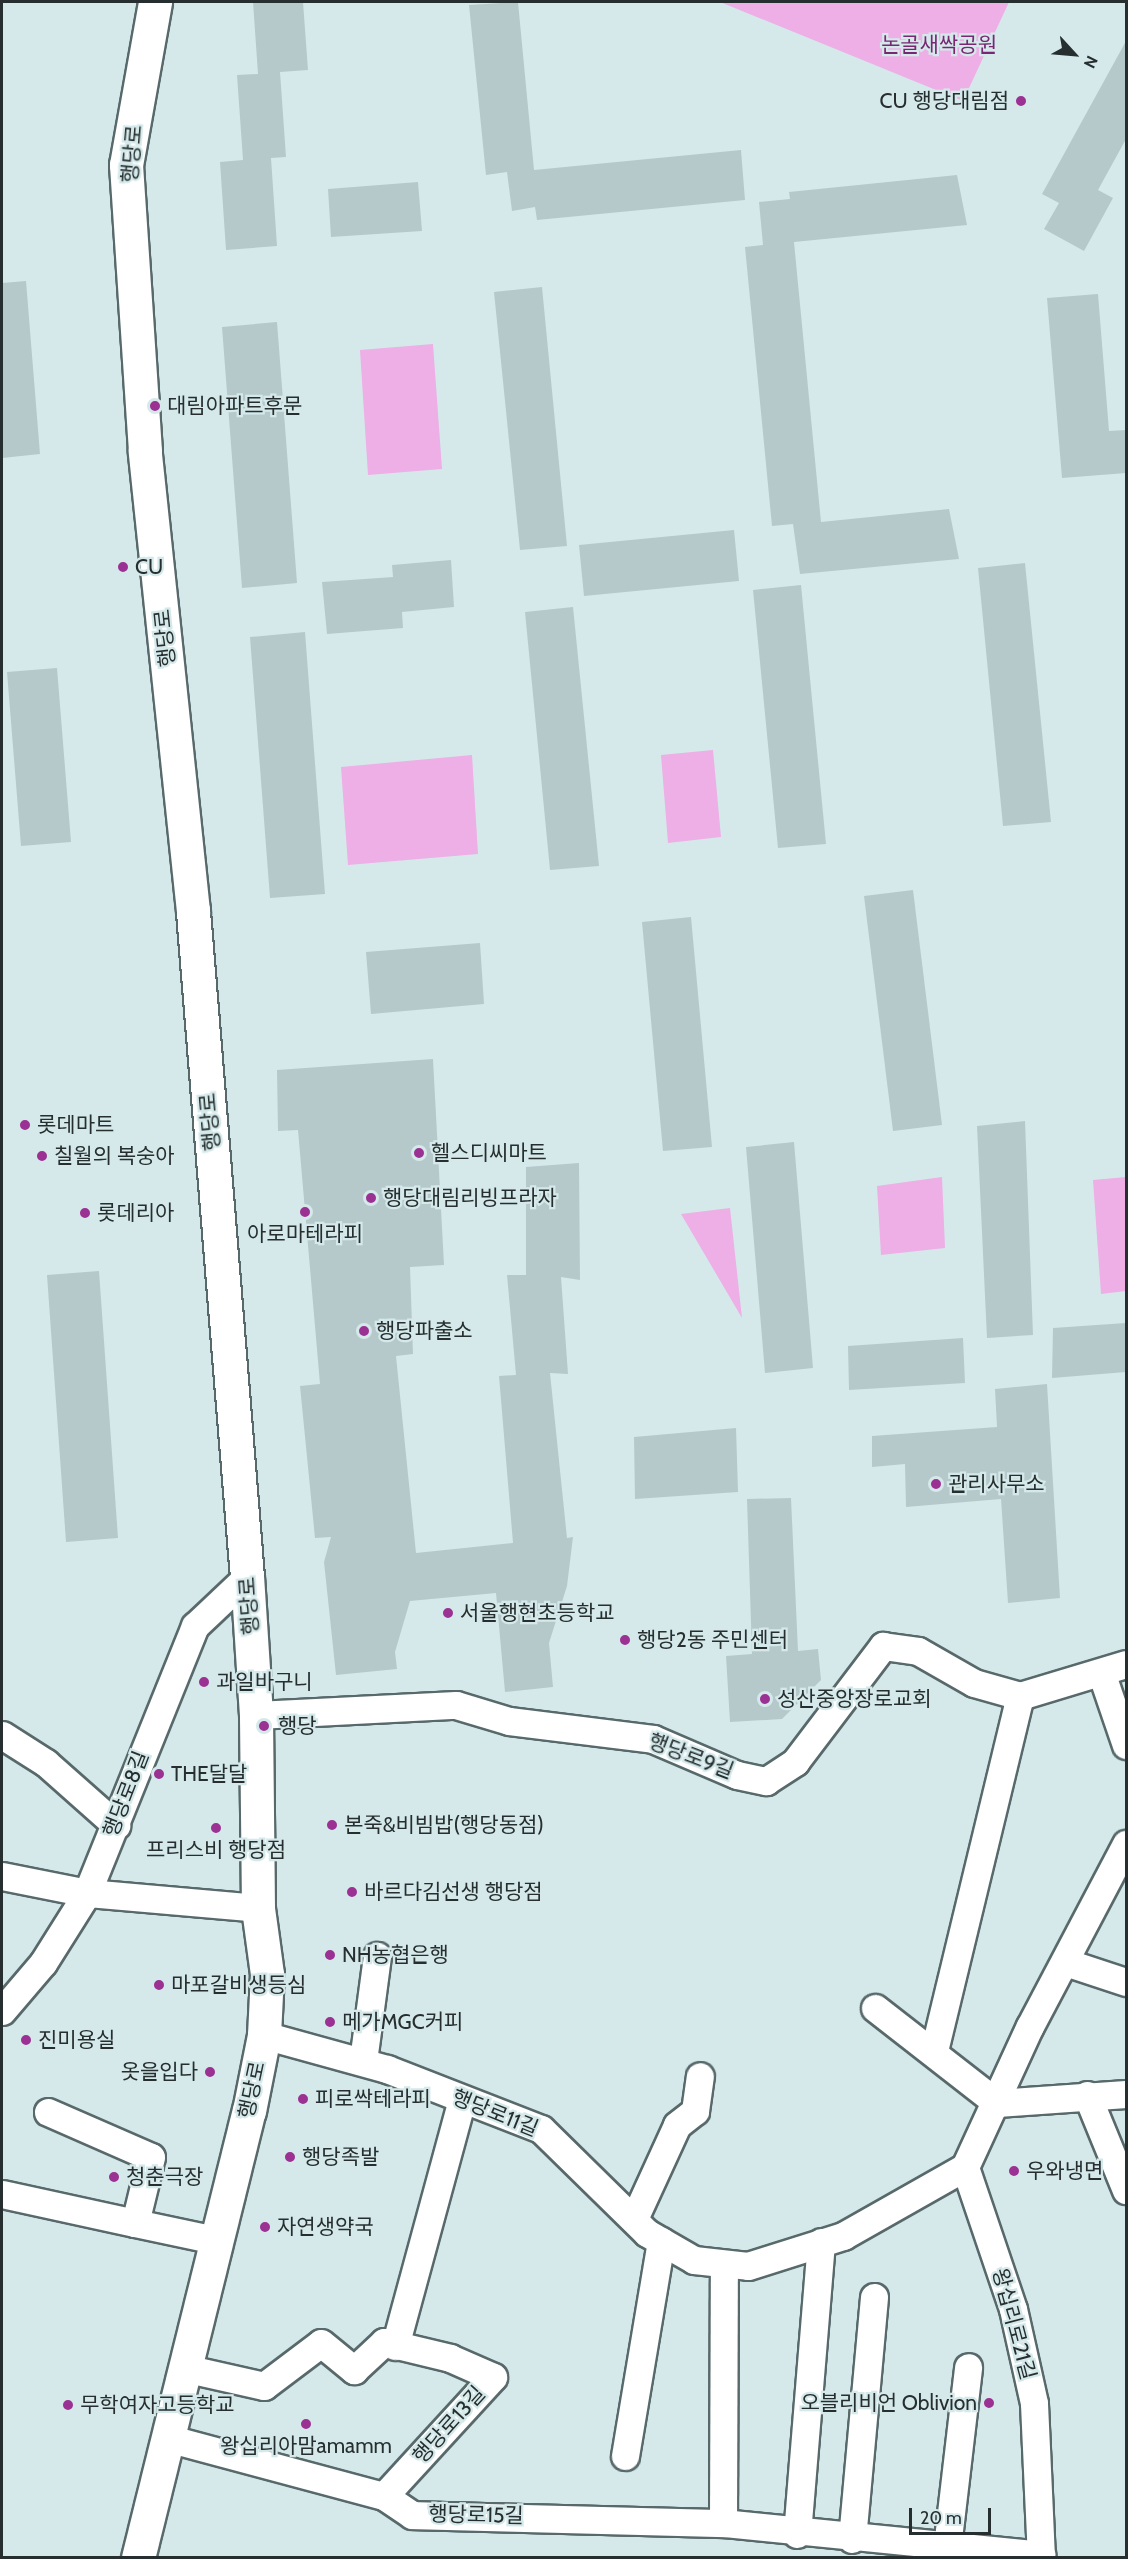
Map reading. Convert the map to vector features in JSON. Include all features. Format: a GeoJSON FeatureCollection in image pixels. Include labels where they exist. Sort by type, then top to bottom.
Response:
{"type":"FeatureCollection","features":[{"type":"Feature","properties":{"kind":"main road","name":"행당로"},"geometry":{"type":"LineString","coordinates":[[138,2558],[264,2035],[267,1974],[258,1908],[256,1715],[247,1577],[193,911],[145,451],[126,165],[155,2]]}},
{"type":"Feature","properties":{"kind":"street","name":"행당로8길"},"geometry":{"type":"LineString","coordinates":[[2,2012],[43,1963],[87,1893],[195,1626],[247,1577]]}},
{"type":"Feature","properties":{"kind":"street","name":"행당로9길"},"geometry":{"type":"LineString","coordinates":[[256,1715],[456,1705],[509,1720],[653,1739],[737,1775],[766,1781],[795,1762],[883,1646],[918,1651],[974,1683],[1020,1696]]}},
{"type":"Feature","properties":{"kind":"street"},"geometry":{"type":"LineString","coordinates":[[934,2050],[1020,1696],[1114,1669],[1126,1745]]}},
{"type":"Feature","properties":{"kind":"street"},"geometry":{"type":"LineString","coordinates":[[2,1735],[46,1763],[116,1825]]}},
{"type":"Feature","properties":{"kind":"street"},"geometry":{"type":"LineString","coordinates":[[965,2167],[1065,1962],[1124,1856]]}},
{"type":"Feature","properties":{"kind":"street"},"geometry":{"type":"LineString","coordinates":[[2,1876],[87,1893],[258,1908]]}},
{"type":"Feature","properties":{"kind":"street"},"geometry":{"type":"LineString","coordinates":[[363,2061],[376,1956]]}},
{"type":"Feature","properties":{"kind":"street"},"geometry":{"type":"LineString","coordinates":[[1065,1962],[1126,1982]]}},
{"type":"Feature","properties":{"kind":"street"},"geometry":{"type":"LineString","coordinates":[[875,2008],[934,2050],[997,2103],[1126,2094]]}},
{"type":"Feature","properties":{"kind":"street","name":"행당로11길"},"geometry":{"type":"LineString","coordinates":[[264,2035],[363,2061],[541,2129],[634,2219],[662,2241],[694,2260],[748,2266],[821,2242],[935,2189],[965,2167]]}},
{"type":"Feature","properties":{"kind":"street"},"geometry":{"type":"LineString","coordinates":[[634,2219],[677,2125],[694,2110],[700,2076]]}},
{"type":"Feature","properties":{"kind":"street"},"geometry":{"type":"LineString","coordinates":[[1087,2096],[1126,2190]]}},
{"type":"Feature","properties":{"kind":"street"},"geometry":{"type":"LineString","coordinates":[[184,2368],[264,2386],[321,2343],[354,2370],[384,2342],[395,2346],[462,2100]]}},
{"type":"Feature","properties":{"kind":"street"},"geometry":{"type":"LineString","coordinates":[[48,2112],[151,2157],[135,2223]]}},
{"type":"Feature","properties":{"kind":"street","name":"왕십리로21길"},"geometry":{"type":"LineString","coordinates":[[965,2167],[1013,2309],[1034,2403],[1041,2556]]}},
{"type":"Feature","properties":{"kind":"street"},"geometry":{"type":"LineString","coordinates":[[2,2194],[215,2240]]}},
{"type":"Feature","properties":{"kind":"street"},"geometry":{"type":"LineString","coordinates":[[625,2456],[662,2241]]}},
{"type":"Feature","properties":{"kind":"street"},"geometry":{"type":"LineString","coordinates":[[797,2534],[821,2242]]}},
{"type":"Feature","properties":{"kind":"street"},"geometry":{"type":"LineString","coordinates":[[723,2523],[724,2264]]}},
{"type":"Feature","properties":{"kind":"street"},"geometry":{"type":"LineString","coordinates":[[852,2539],[874,2297]]}},
{"type":"Feature","properties":{"kind":"street","name":"행당로13길"},"geometry":{"type":"LineString","coordinates":[[384,2496],[493,2378],[450,2358],[395,2346]]}},
{"type":"Feature","properties":{"kind":"street"},"geometry":{"type":"LineString","coordinates":[[947,2547],[968,2367]]}},
{"type":"Feature","properties":{"kind":"street","name":"행당로15길"},"geometry":{"type":"LineString","coordinates":[[167,2438],[384,2496],[412,2514],[723,2523],[797,2534],[1041,2556]]}},
{"type":"Feature","properties":{"kind":"green space","name":"논골새싹공원"},"geometry":{"type":"Polygon","coordinates":[[[720,2],[1009,2],[963,101],[720,2]]]}},
{"type":"Feature","properties":{"kind":"green space"},"geometry":{"type":"Polygon","coordinates":[[[433,344],[442,469],[368,475],[360,350],[433,344]]]}},
{"type":"Feature","properties":{"kind":"green space"},"geometry":{"type":"Polygon","coordinates":[[[713,750],[721,837],[668,843],[661,755],[713,750]]]}},
{"type":"Feature","properties":{"kind":"green space"},"geometry":{"type":"Polygon","coordinates":[[[472,755],[478,854],[348,865],[341,767],[472,755]]]}},
{"type":"Feature","properties":{"kind":"green space"},"geometry":{"type":"Polygon","coordinates":[[[942,1177],[945,1248],[881,1255],[877,1186],[942,1177]]]}},
{"type":"Feature","properties":{"kind":"green space"},"geometry":{"type":"Polygon","coordinates":[[[1126,1177],[1126,1291],[1101,1294],[1093,1180],[1126,1177]]]}},
{"type":"Feature","properties":{"kind":"green space"},"geometry":{"type":"Polygon","coordinates":[[[730,1208],[742,1318],[681,1214],[730,1208]]]}},
{"type":"Feature","properties":{"kind":"building"},"geometry":{"type":"Polygon","coordinates":[[[253,2],[303,2],[308,70],[280,72],[286,157],[271,158],[277,246],[226,250],[220,162],[243,160],[237,75],[258,74],[253,2]]]}},
{"type":"Feature","properties":{"kind":"building"},"geometry":{"type":"Polygon","coordinates":[[[518,2],[534,170],[741,150],[745,200],[537,220],[535,207],[512,211],[507,172],[486,175],[469,5],[518,2]]]}},
{"type":"Feature","properties":{"kind":"building"},"geometry":{"type":"Polygon","coordinates":[[[1126,41],[1126,139],[1098,190],[1113,198],[1084,251],[1044,229],[1059,203],[1042,194],[1126,41]]]}},
{"type":"Feature","properties":{"kind":"building"},"geometry":{"type":"Polygon","coordinates":[[[957,175],[967,225],[794,242],[821,522],[949,509],[959,559],[800,574],[793,524],[772,526],[745,247],[763,245],[759,202],[790,199],[789,192],[957,175]]]}},
{"type":"Feature","properties":{"kind":"building"},"geometry":{"type":"Polygon","coordinates":[[[418,182],[422,231],[331,237],[328,189],[418,182]]]}},
{"type":"Feature","properties":{"kind":"building"},"geometry":{"type":"Polygon","coordinates":[[[26,281],[40,454],[2,458],[2,283],[26,281]]]}},
{"type":"Feature","properties":{"kind":"building"},"geometry":{"type":"Polygon","coordinates":[[[542,287],[567,546],[520,550],[494,292],[542,287]]]}},
{"type":"Feature","properties":{"kind":"building"},"geometry":{"type":"Polygon","coordinates":[[[1098,294],[1109,431],[1126,430],[1126,473],[1062,478],[1047,298],[1098,294]]]}},
{"type":"Feature","properties":{"kind":"building"},"geometry":{"type":"Polygon","coordinates":[[[277,322],[297,583],[242,588],[222,327],[277,322]]]}},
{"type":"Feature","properties":{"kind":"building"},"geometry":{"type":"Polygon","coordinates":[[[734,530],[739,581],[584,596],[579,545],[734,530]]]}},
{"type":"Feature","properties":{"kind":"building"},"geometry":{"type":"Polygon","coordinates":[[[451,560],[454,607],[402,612],[403,628],[327,634],[322,582],[393,577],[392,565],[451,560]]]}},
{"type":"Feature","properties":{"kind":"building"},"geometry":{"type":"Polygon","coordinates":[[[1025,563],[1051,822],[1003,826],[978,568],[1025,563]]]}},
{"type":"Feature","properties":{"kind":"building"},"geometry":{"type":"Polygon","coordinates":[[[801,585],[826,844],[778,848],[753,590],[801,585]]]}},
{"type":"Feature","properties":{"kind":"building"},"geometry":{"type":"Polygon","coordinates":[[[573,607],[599,866],[550,870],[525,612],[573,607]]]}},
{"type":"Feature","properties":{"kind":"building"},"geometry":{"type":"Polygon","coordinates":[[[305,632],[325,894],[270,898],[250,637],[305,632]]]}},
{"type":"Feature","properties":{"kind":"building"},"geometry":{"type":"Polygon","coordinates":[[[57,668],[71,842],[21,846],[7,672],[57,668]]]}},
{"type":"Feature","properties":{"kind":"building"},"geometry":{"type":"Polygon","coordinates":[[[913,890],[942,1125],[893,1131],[864,896],[913,890]]]}},
{"type":"Feature","properties":{"kind":"building"},"geometry":{"type":"Polygon","coordinates":[[[691,917],[712,1147],[663,1151],[642,922],[691,917]]]}},
{"type":"Feature","properties":{"kind":"building"},"geometry":{"type":"Polygon","coordinates":[[[480,943],[484,1004],[371,1014],[366,952],[480,943]]]}},
{"type":"Feature","properties":{"kind":"building"},"geometry":{"type":"Polygon","coordinates":[[[433,1059],[444,1265],[410,1267],[413,1354],[396,1356],[416,1553],[513,1543],[499,1376],[516,1375],[507,1275],[526,1275],[526,1167],[579,1163],[580,1280],[561,1277],[568,1374],[550,1373],[567,1538],[573,1537],[567,1586],[549,1643],[553,1687],[505,1692],[496,1593],[410,1601],[395,1652],[397,1669],[336,1675],[324,1562],[331,1537],[315,1538],[300,1386],[320,1384],[298,1130],[278,1131],[277,1070],[433,1059]]]}},
{"type":"Feature","properties":{"kind":"building"},"geometry":{"type":"Polygon","coordinates":[[[1025,1121],[1033,1335],[987,1338],[977,1126],[1025,1121]]]}},
{"type":"Feature","properties":{"kind":"building"},"geometry":{"type":"Polygon","coordinates":[[[794,1142],[813,1368],[765,1373],[746,1147],[794,1142]]]}},
{"type":"Feature","properties":{"kind":"building"},"geometry":{"type":"Polygon","coordinates":[[[99,1271],[118,1538],[66,1542],[47,1275],[99,1271]]]}},
{"type":"Feature","properties":{"kind":"building"},"geometry":{"type":"Polygon","coordinates":[[[1126,1323],[1126,1372],[1052,1378],[1053,1328],[1126,1323]]]}},
{"type":"Feature","properties":{"kind":"building"},"geometry":{"type":"Polygon","coordinates":[[[963,1338],[965,1383],[849,1390],[848,1346],[963,1338]]]}},
{"type":"Feature","properties":{"kind":"building"},"geometry":{"type":"Polygon","coordinates":[[[1047,1384],[1060,1598],[1008,1603],[1001,1499],[906,1507],[905,1464],[872,1467],[872,1436],[997,1427],[995,1389],[1047,1384]]]}},
{"type":"Feature","properties":{"kind":"building"},"geometry":{"type":"Polygon","coordinates":[[[736,1428],[738,1492],[635,1499],[634,1437],[736,1428]]]}},
{"type":"Feature","properties":{"kind":"building"},"geometry":{"type":"Polygon","coordinates":[[[791,1498],[798,1651],[818,1649],[821,1680],[782,1719],[730,1722],[726,1656],[752,1654],[747,1499],[791,1498]]]}},
{"type":"Feature","properties":{"kind":"place","name":"CU 행당대림점"},"geometry":{"type":"Point","coordinates":[1021,101]}},
{"type":"Feature","properties":{"kind":"place","name":"대림아파트후문"},"geometry":{"type":"Point","coordinates":[155,406]}},
{"type":"Feature","properties":{"kind":"place","name":"CU"},"geometry":{"type":"Point","coordinates":[123,567]}},
{"type":"Feature","properties":{"kind":"place","name":"롯데마트"},"geometry":{"type":"Point","coordinates":[25,1125]}},
{"type":"Feature","properties":{"kind":"place","name":"헬스디씨마트"},"geometry":{"type":"Point","coordinates":[419,1153]}},
{"type":"Feature","properties":{"kind":"place","name":"칠월의 복숭아"},"geometry":{"type":"Point","coordinates":[42,1156]}},
{"type":"Feature","properties":{"kind":"place","name":"행당대림리빙프라자"},"geometry":{"type":"Point","coordinates":[371,1198]}},
{"type":"Feature","properties":{"kind":"place","name":"아로마테라피"},"geometry":{"type":"Point","coordinates":[305,1212]}},
{"type":"Feature","properties":{"kind":"place","name":"롯데리아"},"geometry":{"type":"Point","coordinates":[85,1213]}},
{"type":"Feature","properties":{"kind":"place","name":"행당파출소"},"geometry":{"type":"Point","coordinates":[364,1331]}},
{"type":"Feature","properties":{"kind":"place","name":"관리사무소"},"geometry":{"type":"Point","coordinates":[936,1484]}},
{"type":"Feature","properties":{"kind":"place","name":"서울행현초등학교"},"geometry":{"type":"Point","coordinates":[448,1613]}},
{"type":"Feature","properties":{"kind":"place","name":"행당2동 주민센터"},"geometry":{"type":"Point","coordinates":[625,1640]}},
{"type":"Feature","properties":{"kind":"place","name":"과일바구니"},"geometry":{"type":"Point","coordinates":[204,1682]}},
{"type":"Feature","properties":{"kind":"place","name":"성산중앙장로교회"},"geometry":{"type":"Point","coordinates":[765,1699]}},
{"type":"Feature","properties":{"kind":"place","name":"행당"},"geometry":{"type":"Point","coordinates":[264,1726]}},
{"type":"Feature","properties":{"kind":"place","name":"THE달달"},"geometry":{"type":"Point","coordinates":[159,1774]}},
{"type":"Feature","properties":{"kind":"place","name":"본죽&비빔밥(행당동점)"},"geometry":{"type":"Point","coordinates":[332,1825]}},
{"type":"Feature","properties":{"kind":"place","name":"프리스비 행당점"},"geometry":{"type":"Point","coordinates":[216,1828]}},
{"type":"Feature","properties":{"kind":"place","name":"바르다김선생 행당점"},"geometry":{"type":"Point","coordinates":[352,1892]}},
{"type":"Feature","properties":{"kind":"place","name":"NH농협은행"},"geometry":{"type":"Point","coordinates":[330,1955]}},
{"type":"Feature","properties":{"kind":"place","name":"마포갈비생등심"},"geometry":{"type":"Point","coordinates":[159,1985]}},
{"type":"Feature","properties":{"kind":"place","name":"메가MGC커피"},"geometry":{"type":"Point","coordinates":[330,2022]}},
{"type":"Feature","properties":{"kind":"place","name":"진미용실"},"geometry":{"type":"Point","coordinates":[26,2040]}},
{"type":"Feature","properties":{"kind":"place","name":"옷을입다"},"geometry":{"type":"Point","coordinates":[210,2072]}},
{"type":"Feature","properties":{"kind":"place","name":"피로싹테라피"},"geometry":{"type":"Point","coordinates":[303,2099]}},
{"type":"Feature","properties":{"kind":"place","name":"행당족발"},"geometry":{"type":"Point","coordinates":[290,2157]}},
{"type":"Feature","properties":{"kind":"place","name":"우와냉면"},"geometry":{"type":"Point","coordinates":[1014,2171]}},
{"type":"Feature","properties":{"kind":"place","name":"청춘극장"},"geometry":{"type":"Point","coordinates":[114,2177]}},
{"type":"Feature","properties":{"kind":"place","name":"자연생약국"},"geometry":{"type":"Point","coordinates":[265,2227]}},
{"type":"Feature","properties":{"kind":"place","name":"오블리비언 Oblivion"},"geometry":{"type":"Point","coordinates":[989,2403]}},
{"type":"Feature","properties":{"kind":"place","name":"무학여자고등학교"},"geometry":{"type":"Point","coordinates":[68,2405]}},
{"type":"Feature","properties":{"kind":"place","name":"왕십리아맘amamm"},"geometry":{"type":"Point","coordinates":[306,2424]}}]}
